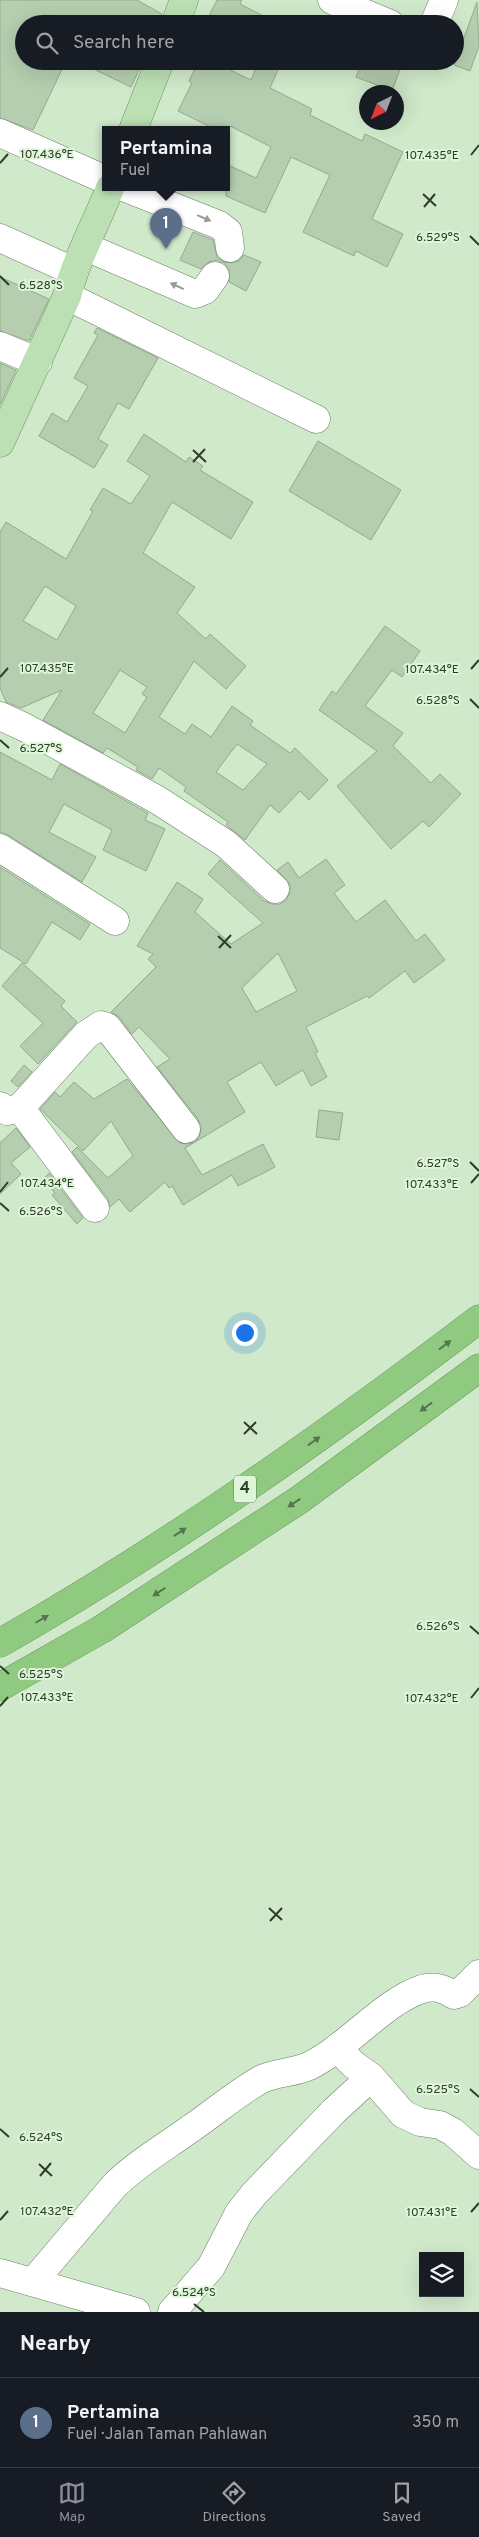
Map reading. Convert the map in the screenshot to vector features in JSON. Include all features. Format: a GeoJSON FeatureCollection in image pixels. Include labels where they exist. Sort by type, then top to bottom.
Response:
{"type":"FeatureCollection","features":[{"type":"Feature","properties":{"kind":"highway","name":"4"},"geometry":{"type":"LineString","coordinates":[[0,1643],[82,1596],[277,1469],[479,1319]]}},
{"type":"Feature","properties":{"kind":"highway","name":"4"},"geometry":{"type":"LineString","coordinates":[[0,1687],[102,1629],[299,1500],[479,1368]]}},
{"type":"Feature","properties":{"kind":"main road"},"geometry":{"type":"LineString","coordinates":[[178,15],[184,0]]}},
{"type":"Feature","properties":{"kind":"main road"},"geometry":{"type":"LineString","coordinates":[[135,126],[156,70]]}},
{"type":"Feature","properties":{"kind":"main road"},"geometry":{"type":"LineString","coordinates":[[0,443],[38,362],[109,191]]}},
{"type":"Feature","properties":{"kind":"street"},"geometry":{"type":"LineString","coordinates":[[332,0],[368,15]]}},
{"type":"Feature","properties":{"kind":"street"},"geometry":{"type":"LineString","coordinates":[[438,15],[444,0]]}},
{"type":"Feature","properties":{"kind":"street"},"geometry":{"type":"LineString","coordinates":[[0,133],[102,178]]}},
{"type":"Feature","properties":{"kind":"street"},"geometry":{"type":"LineString","coordinates":[[134,191],[219,225],[228,232],[230,248]]}},
{"type":"Feature","properties":{"kind":"street"},"geometry":{"type":"LineString","coordinates":[[0,238],[70,284],[316,419]]}},
{"type":"Feature","properties":{"kind":"street"},"geometry":{"type":"LineString","coordinates":[[86,247],[195,294],[206,290],[215,276]]}},
{"type":"Feature","properties":{"kind":"street"},"geometry":{"type":"LineString","coordinates":[[0,346],[38,362]]}},
{"type":"Feature","properties":{"kind":"street"},"geometry":{"type":"LineString","coordinates":[[0,716],[24,727],[171,809],[226,844],[275,889]]}},
{"type":"Feature","properties":{"kind":"street"},"geometry":{"type":"LineString","coordinates":[[0,848],[114,921]]}},
{"type":"Feature","properties":{"kind":"street"},"geometry":{"type":"LineString","coordinates":[[94,1208],[10,1107],[86,1035],[100,1025],[107,1027],[186,1129]]}},
{"type":"Feature","properties":{"kind":"street"},"geometry":{"type":"LineString","coordinates":[[34,2282],[114,2186],[144,2160],[262,2080],[278,2073],[308,2066],[337,2048],[403,1998],[432,1986],[443,1988],[454,1995],[460,1993],[479,1974]]}},
{"type":"Feature","properties":{"kind":"street"},"geometry":{"type":"LineString","coordinates":[[337,2048],[354,2065],[371,2077],[403,2114],[420,2122],[440,2125],[479,2155]]}},
{"type":"Feature","properties":{"kind":"street"},"geometry":{"type":"LineString","coordinates":[[172,2312],[211,2267],[239,2213],[254,2194],[334,2111],[371,2077]]}},
{"type":"Feature","properties":{"kind":"street"},"geometry":{"type":"LineString","coordinates":[[0,2273],[136,2312]]}},
{"type":"Feature","properties":{"kind":"building"},"geometry":{"type":"Polygon","coordinates":[[[0,0],[137,0],[162,14],[15,15],[15,70],[62,70],[33,130],[0,118],[0,0]]]}},
{"type":"Feature","properties":{"kind":"building"},"geometry":{"type":"Polygon","coordinates":[[[217,0],[242,0],[240,4],[261,15],[210,15],[217,0]]]}},
{"type":"Feature","properties":{"kind":"building"},"geometry":{"type":"Polygon","coordinates":[[[477,2],[479,46],[470,71],[464,69],[464,38],[477,2]]]}},
{"type":"Feature","properties":{"kind":"building"},"geometry":{"type":"Polygon","coordinates":[[[96,70],[139,70],[131,87],[96,70]]]}},
{"type":"Feature","properties":{"kind":"building"},"geometry":{"type":"Polygon","coordinates":[[[194,70],[230,70],[251,80],[255,70],[278,70],[270,88],[312,109],[310,115],[362,141],[365,134],[403,152],[372,219],[403,234],[387,267],[356,251],[354,256],[303,232],[330,175],[291,157],[265,213],[226,196],[226,191],[230,191],[230,166],[256,178],[271,147],[230,126],[209,126],[178,111],[192,83],[189,81],[194,70]]]}},
{"type":"Feature","properties":{"kind":"building"},"geometry":{"type":"Polygon","coordinates":[[[359,70],[400,70],[394,85],[377,85],[356,77],[359,70]]]}},
{"type":"Feature","properties":{"kind":"building"},"geometry":{"type":"Polygon","coordinates":[[[193,232],[213,240],[217,257],[224,262],[232,263],[239,261],[244,255],[261,262],[246,291],[229,282],[229,270],[224,263],[216,260],[209,262],[201,269],[180,260],[193,232]]]}},
{"type":"Feature","properties":{"kind":"building"},"geometry":{"type":"Polygon","coordinates":[[[0,277],[49,299],[29,341],[0,331],[0,277]]]}},
{"type":"Feature","properties":{"kind":"building"},"geometry":{"type":"Polygon","coordinates":[[[97,328],[158,358],[129,409],[118,403],[98,439],[108,445],[94,468],[39,436],[52,413],[67,422],[88,386],[74,378],[98,335],[94,333],[97,328]]]}},
{"type":"Feature","properties":{"kind":"building"},"geometry":{"type":"Polygon","coordinates":[[[0,363],[16,370],[0,405],[0,363]]]}},
{"type":"Feature","properties":{"kind":"building"},"geometry":{"type":"Polygon","coordinates":[[[144,434],[186,462],[189,457],[203,466],[200,470],[253,502],[231,539],[172,502],[143,553],[195,587],[177,613],[206,639],[210,634],[246,666],[226,689],[194,661],[159,717],[185,734],[192,724],[211,737],[232,706],[253,721],[250,725],[290,753],[295,748],[328,780],[309,800],[300,791],[279,813],[270,805],[245,840],[226,825],[228,822],[184,791],[186,787],[159,768],[152,779],[136,770],[138,767],[107,748],[103,753],[43,720],[62,690],[21,708],[6,702],[0,688],[0,532],[6,522],[66,559],[93,511],[90,510],[103,488],[131,504],[150,476],[127,461],[144,434]],[[45,586],[23,621],[57,640],[76,606],[45,586]],[[120,670],[93,713],[125,733],[147,697],[142,694],[147,687],[120,670]],[[237,744],[216,772],[243,790],[267,764],[237,744]]]}},
{"type":"Feature","properties":{"kind":"building"},"geometry":{"type":"Polygon","coordinates":[[[318,441],[401,490],[371,540],[289,491],[318,441]]]}},
{"type":"Feature","properties":{"kind":"building"},"geometry":{"type":"Polygon","coordinates":[[[385,626],[420,651],[402,677],[392,670],[365,706],[403,733],[393,746],[431,783],[440,774],[461,794],[429,827],[423,821],[391,849],[337,786],[377,751],[319,710],[332,691],[336,694],[385,626]]]}},
{"type":"Feature","properties":{"kind":"building"},"geometry":{"type":"Polygon","coordinates":[[[0,752],[52,780],[60,764],[148,813],[145,820],[165,829],[146,871],[103,850],[112,830],[64,804],[49,832],[96,857],[82,882],[8,835],[0,832],[0,752]]]}},
{"type":"Feature","properties":{"kind":"building"},"geometry":{"type":"Polygon","coordinates":[[[326,859],[345,885],[334,893],[356,922],[385,900],[416,941],[425,934],[445,960],[414,983],[405,971],[369,998],[367,996],[306,1027],[318,1052],[315,1053],[327,1077],[311,1086],[303,1070],[276,1086],[261,1062],[227,1082],[245,1112],[195,1142],[200,1135],[201,1127],[198,1119],[157,1067],[170,1059],[139,1027],[132,1034],[119,1017],[111,1012],[156,967],[148,959],[153,954],[137,946],[177,882],[203,899],[195,912],[231,944],[263,923],[208,874],[220,860],[264,901],[280,904],[286,900],[290,892],[290,884],[277,870],[288,862],[299,878],[326,859]],[[278,953],[242,988],[256,1012],[297,991],[278,953]]]}},
{"type":"Feature","properties":{"kind":"building"},"geometry":{"type":"Polygon","coordinates":[[[0,867],[90,924],[80,940],[52,922],[26,964],[0,948],[0,867]]]}},
{"type":"Feature","properties":{"kind":"building"},"geometry":{"type":"Polygon","coordinates":[[[22,963],[65,1001],[61,1006],[77,1022],[38,1064],[20,1046],[43,1023],[2,986],[22,963]]]}},
{"type":"Feature","properties":{"kind":"building"},"geometry":{"type":"Polygon","coordinates":[[[24,1065],[32,1072],[18,1087],[11,1081],[24,1065]]]}},
{"type":"Feature","properties":{"kind":"building"},"geometry":{"type":"Polygon","coordinates":[[[127,1079],[180,1143],[188,1144],[195,1142],[185,1148],[202,1175],[263,1144],[275,1167],[238,1186],[232,1175],[183,1205],[172,1186],[169,1188],[165,1182],[130,1212],[119,1199],[110,1207],[108,1199],[72,1152],[77,1147],[108,1178],[133,1156],[111,1121],[83,1151],[40,1109],[55,1092],[60,1097],[74,1082],[94,1099],[127,1079]]]}},
{"type":"Feature","properties":{"kind":"building"},"geometry":{"type":"Polygon","coordinates":[[[319,1110],[343,1113],[339,1140],[316,1137],[319,1110]]]}},
{"type":"Feature","properties":{"kind":"building"},"geometry":{"type":"Polygon","coordinates":[[[16,1128],[30,1147],[11,1163],[21,1174],[0,1194],[0,1143],[16,1128]]]}},
{"type":"Feature","properties":{"kind":"building"},"geometry":{"type":"Polygon","coordinates":[[[49,1173],[83,1218],[77,1224],[52,1195],[55,1193],[43,1179],[49,1173]]]}},
{"type":"Feature","properties":{"kind":"place","name":"Pertamina"},"geometry":{"type":"Point","coordinates":[166,249]}}]}
